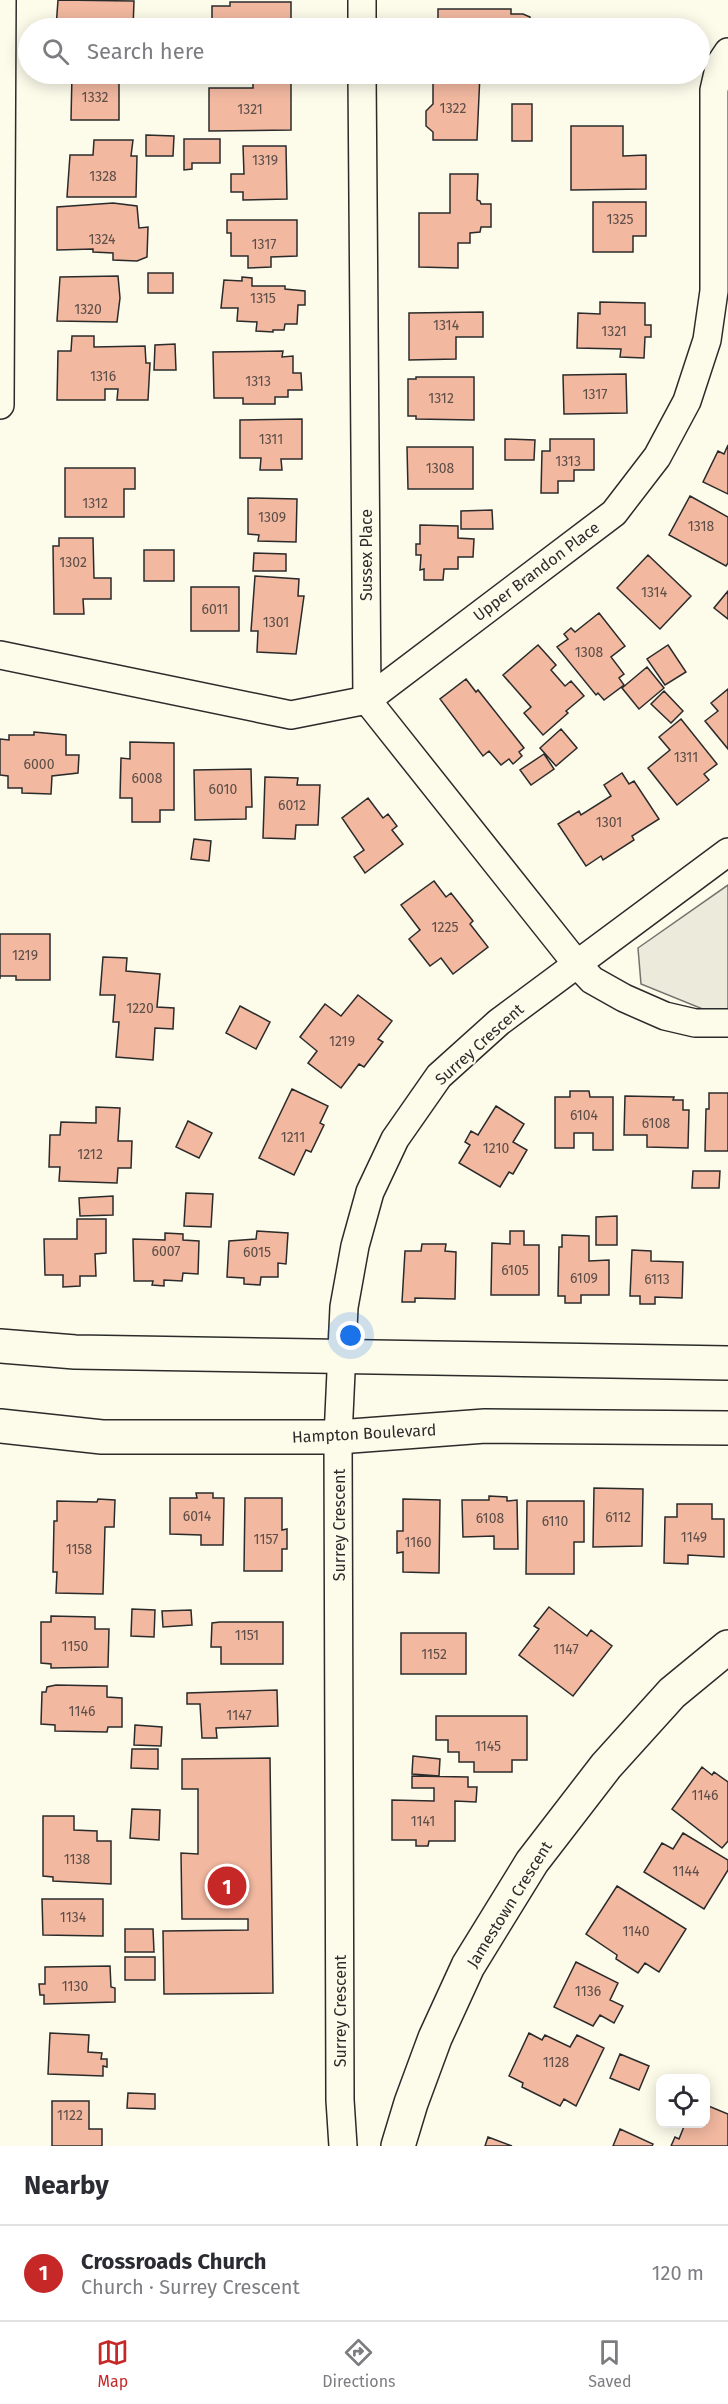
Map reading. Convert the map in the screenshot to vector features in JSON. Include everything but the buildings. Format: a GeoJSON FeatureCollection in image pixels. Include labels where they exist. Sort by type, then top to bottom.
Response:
{"type":"FeatureCollection","features":[{"type":"Feature","properties":{"kind":"main road"},"geometry":{"type":"LineString","coordinates":[[0,1346],[75,1352],[728,1363]]}},
{"type":"Feature","properties":{"kind":"main road","name":"Hampton Boulevard"},"geometry":{"type":"LineString","coordinates":[[0,1426],[102,1437],[338,1437],[484,1426],[728,1428]]}},
{"type":"Feature","properties":{"kind":"main road","name":"Jamestown Crescent"},"geometry":{"type":"LineString","coordinates":[[398,2146],[435,2038],[468,1966],[531,1862],[606,1766],[672,1693],[728,1647]]}},
{"type":"Feature","properties":{"kind":"street"},"geometry":{"type":"LineString","coordinates":[[0,405],[2,0]]}},
{"type":"Feature","properties":{"kind":"street"},"geometry":{"type":"LineString","coordinates":[[362,0],[362,18]]}},
{"type":"Feature","properties":{"kind":"street","name":"Upper Brandon Place"},"geometry":{"type":"LineString","coordinates":[[0,655],[291,715],[367,700],[614,513],[657,457],[687,401],[707,340],[714,291],[714,90],[720,64],[728,52]]}},
{"type":"Feature","properties":{"kind":"street","name":"Sussex Place"},"geometry":{"type":"LineString","coordinates":[[362,84],[367,700]]}},
{"type":"Feature","properties":{"kind":"street"},"geometry":{"type":"LineString","coordinates":[[367,700],[576,963],[592,980],[624,998],[665,1016],[696,1023],[728,1023]]}},
{"type":"Feature","properties":{"kind":"street","name":"Surrey Crescent"},"geometry":{"type":"LineString","coordinates":[[343,2146],[340,2100],[338,1437],[344,1307],[355,1246],[370,1192],[395,1139],[439,1076],[499,1022],[728,852]]}},
{"type":"Feature","properties":{"kind":"shaded area"},"geometry":{"type":"Polygon","coordinates":[[[728,885],[728,1011],[710,1012],[641,984],[638,948],[728,885]]]}},
{"type":"Feature","properties":{"kind":"place","name":"Crossroads Church"},"geometry":{"type":"Point","coordinates":[227,1886]}}]}
